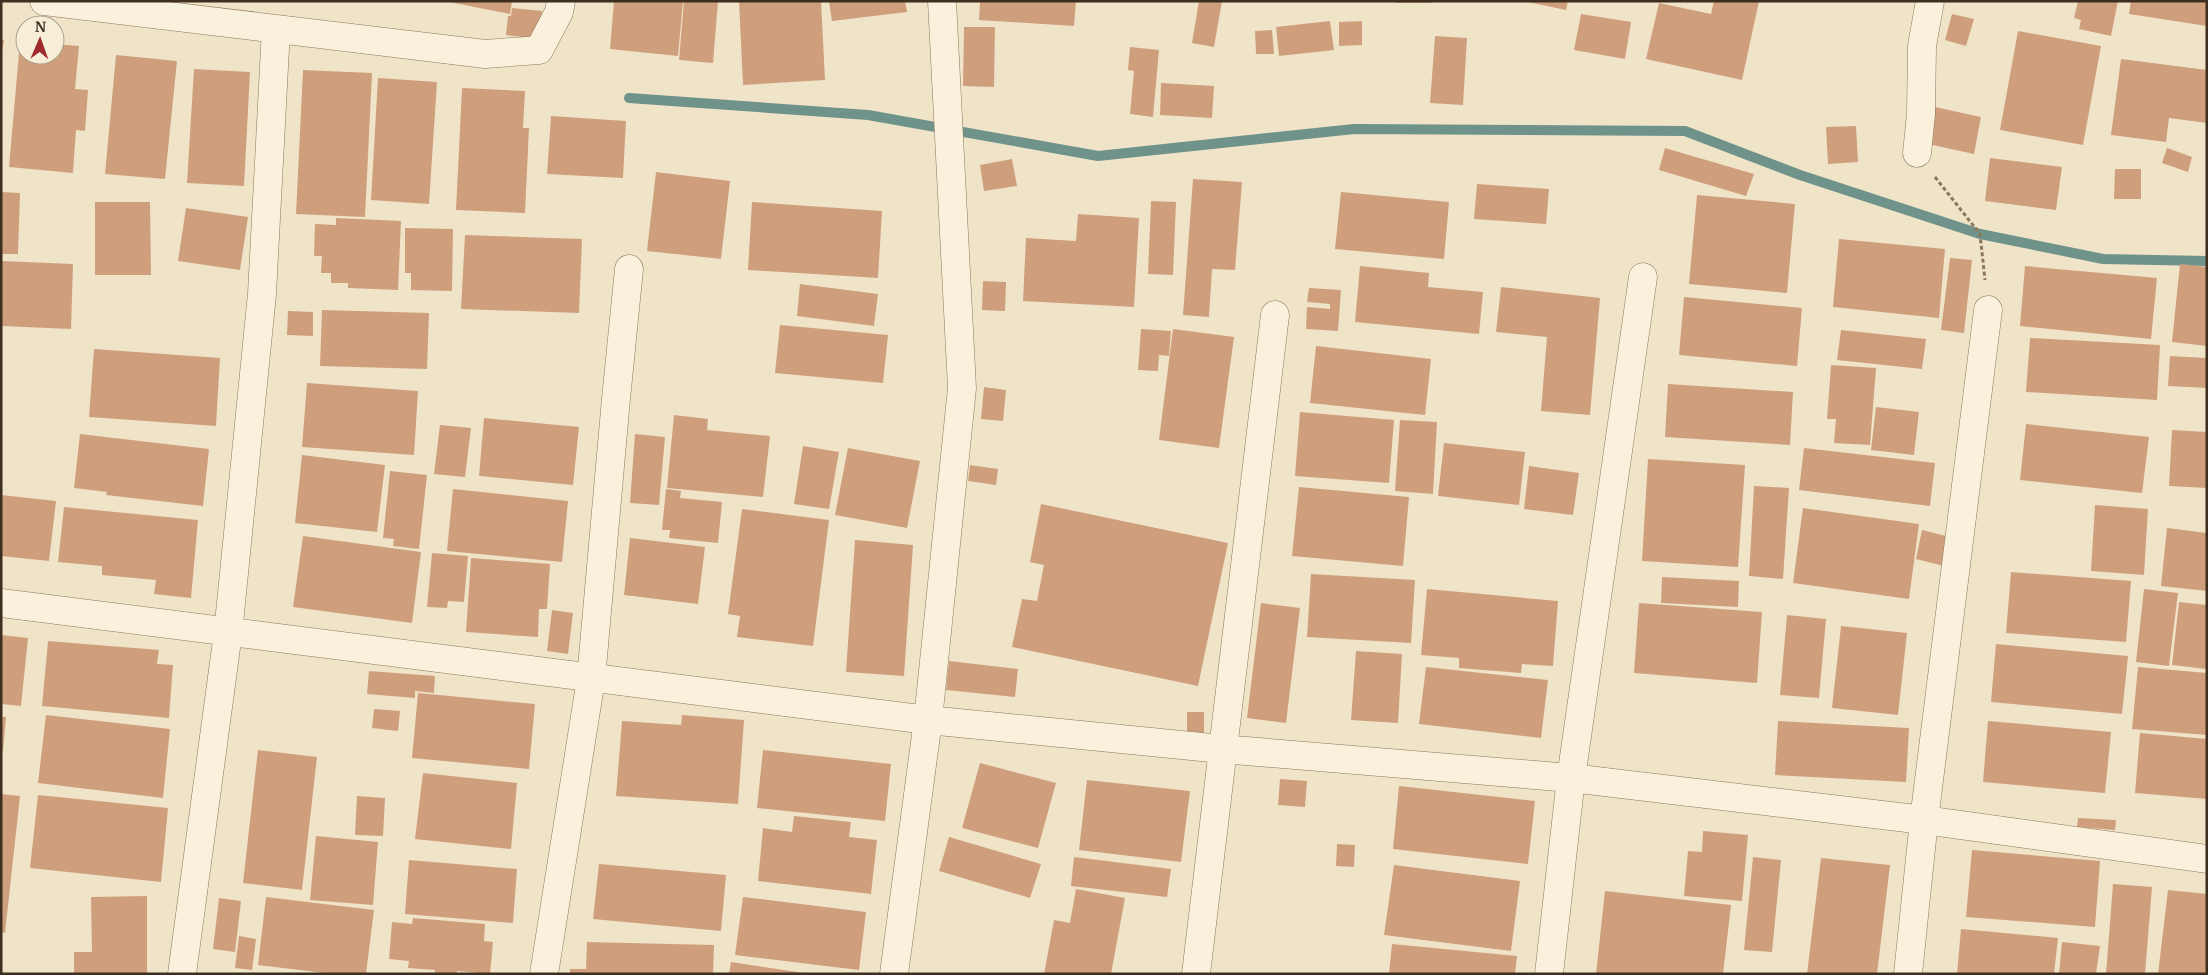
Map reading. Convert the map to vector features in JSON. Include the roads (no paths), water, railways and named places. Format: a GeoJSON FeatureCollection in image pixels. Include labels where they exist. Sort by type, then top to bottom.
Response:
{"type":"FeatureCollection","features":[{"type":"Feature","properties":{"kind":"street"},"geometry":{"type":"LineString","coordinates":[[44,1],[485,54],[539,50],[559,12],[561,1]]}},
{"type":"Feature","properties":{"kind":"street"},"geometry":{"type":"LineString","coordinates":[[894,974],[928,720],[962,388],[942,1]]}},
{"type":"Feature","properties":{"kind":"street"},"geometry":{"type":"LineString","coordinates":[[1917,153],[1921,114],[1922,46],[1930,1]]}},
{"type":"Feature","properties":{"kind":"street"},"geometry":{"type":"LineString","coordinates":[[182,974],[228,633],[262,294],[276,29]]}},
{"type":"Feature","properties":{"kind":"street"},"geometry":{"type":"LineString","coordinates":[[544,974],[591,679],[629,270]]}},
{"type":"Feature","properties":{"kind":"street"},"geometry":{"type":"LineString","coordinates":[[1548,974],[1571,778],[1643,277]]}},
{"type":"Feature","properties":{"kind":"street"},"geometry":{"type":"LineString","coordinates":[[1908,974],[1924,820],[1988,310]]}},
{"type":"Feature","properties":{"kind":"street"},"geometry":{"type":"LineString","coordinates":[[1196,974],[1275,315]]}},
{"type":"Feature","properties":{"kind":"street"},"geometry":{"type":"LineString","coordinates":[[1,603],[591,679],[928,720],[1222,749],[1571,778],[1924,820],[2207,859]]}},
{"type":"Feature","properties":{"kind":"waterway"},"geometry":{"type":"LineString","coordinates":[[629,98],[868,115],[1098,156],[1354,129],[1685,131],[1800,175],[1980,234],[2103,259],[2207,261]]}}]}
